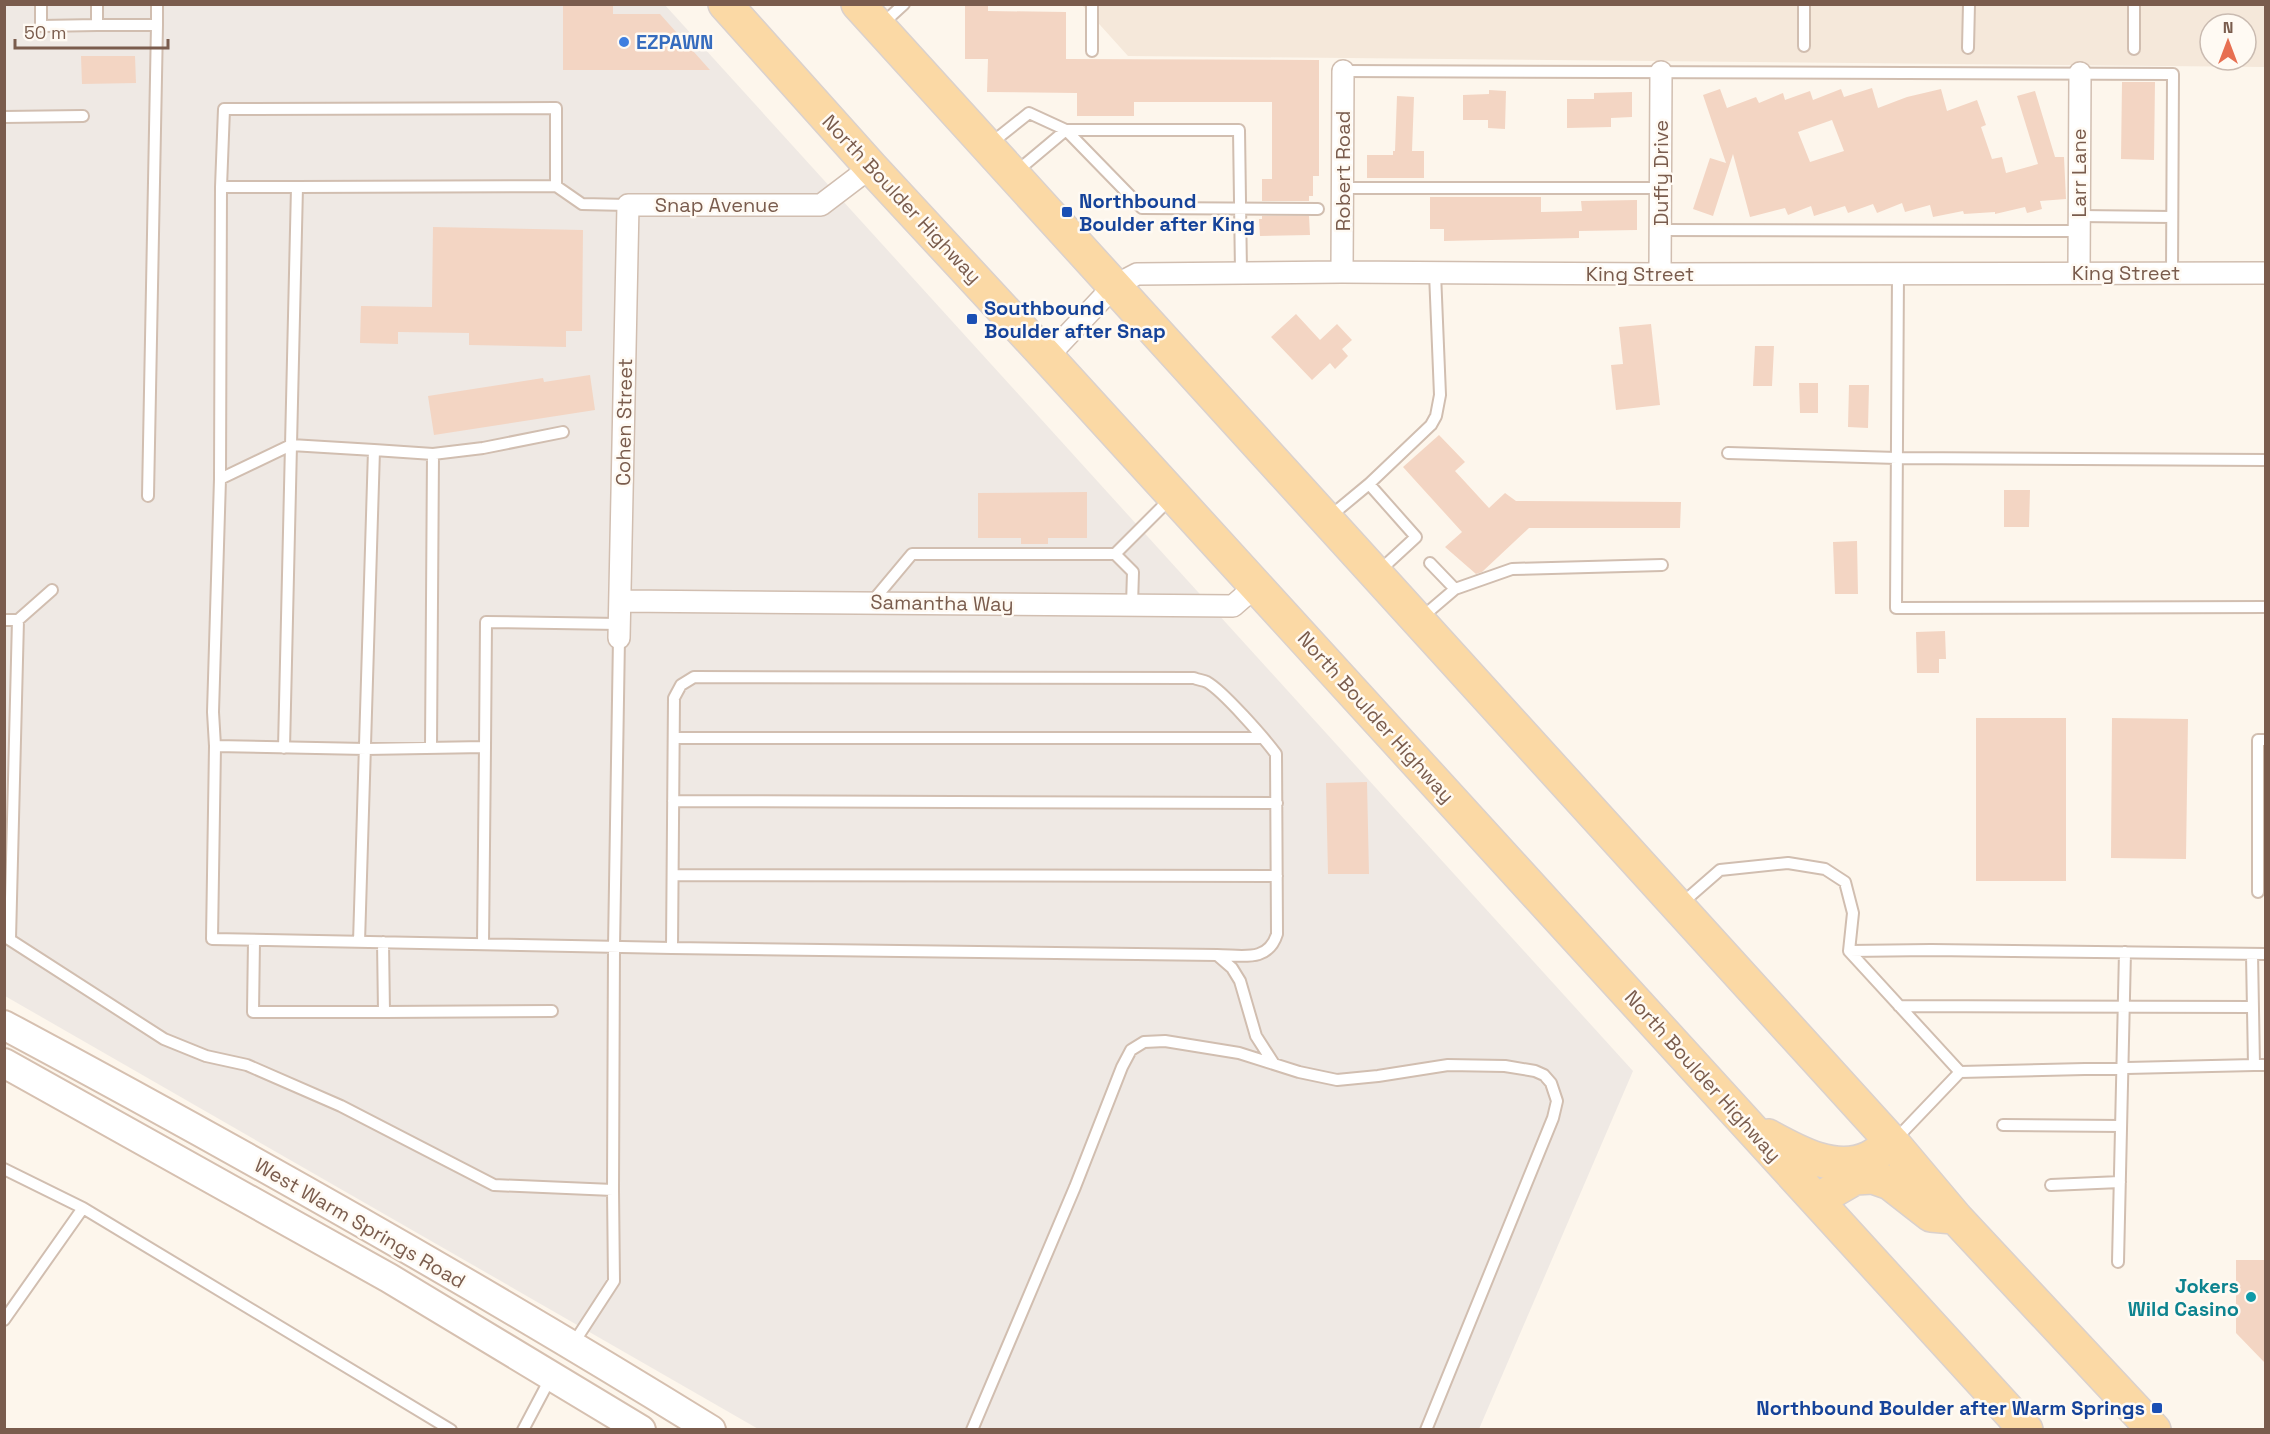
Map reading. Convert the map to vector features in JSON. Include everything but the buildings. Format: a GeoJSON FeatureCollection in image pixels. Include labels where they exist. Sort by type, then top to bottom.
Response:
{"type":"FeatureCollection","features":[{"type":"Feature","properties":{"kind":"main road","name":"North Boulder Highway"},"geometry":{"type":"LineString","coordinates":[[725,4],[871,167],[2026,1430]]}},
{"type":"Feature","properties":{"kind":"main road"},"geometry":{"type":"LineString","coordinates":[[868,16],[1892,1142],[1956,1218],[2154,1430]]}},
{"type":"Feature","properties":{"kind":"main road","name":"West Warm Springs Road"},"geometry":{"type":"LineString","coordinates":[[4,1025],[293,1184],[573,1345],[711,1430]]}},
{"type":"Feature","properties":{"kind":"main road","name":"West Warm Springs Road"},"geometry":{"type":"LineString","coordinates":[[4,1063],[290,1221],[641,1430]]}},
{"type":"Feature","properties":{"kind":"main road"},"geometry":{"type":"LineString","coordinates":[[1748,1125],[1816,1160],[1843,1164],[1868,1159],[1892,1142]]}},
{"type":"Feature","properties":{"kind":"main road"},"geometry":{"type":"LineString","coordinates":[[1817,1200],[1855,1178],[1873,1177],[1890,1183],[1931,1215],[1956,1218]]}},
{"type":"Feature","properties":{"kind":"main road"},"geometry":{"type":"LineString","coordinates":[[552,1375],[573,1345]]}},
{"type":"Feature","properties":{"kind":"street","name":"Robert Road"},"geometry":{"type":"LineString","coordinates":[[1342,272],[1343,71]]}},
{"type":"Feature","properties":{"kind":"street","name":"Duffy Drive"},"geometry":{"type":"LineString","coordinates":[[1660,274],[1661,72]]}},
{"type":"Feature","properties":{"kind":"street","name":"Larr Lane"},"geometry":{"type":"LineString","coordinates":[[2079,272],[2080,73]]}},
{"type":"Feature","properties":{"kind":"street","name":"Snap Avenue"},"geometry":{"type":"LineString","coordinates":[[628,205],[821,205],[871,167]]}},
{"type":"Feature","properties":{"kind":"street","name":"Cohen Street"},"geometry":{"type":"LineString","coordinates":[[619,631],[628,205]]}},
{"type":"Feature","properties":{"kind":"street","name":"King Street"},"geometry":{"type":"LineString","coordinates":[[1047,357],[1114,286],[1137,274],[1241,272],[2265,273]]}},
{"type":"Feature","properties":{"kind":"street","name":"Samantha Way"},"geometry":{"type":"LineString","coordinates":[[620,601],[1233,606],[1256,586]]}},
{"type":"Feature","properties":{"kind":"lane"},"geometry":{"type":"LineString","coordinates":[[41,4],[41,26],[157,25]]}},
{"type":"Feature","properties":{"kind":"lane"},"geometry":{"type":"LineString","coordinates":[[97,4],[97,25]]}},
{"type":"Feature","properties":{"kind":"lane"},"geometry":{"type":"LineString","coordinates":[[148,496],[157,4]]}},
{"type":"Feature","properties":{"kind":"lane"},"geometry":{"type":"LineString","coordinates":[[868,16],[904,4]]}},
{"type":"Feature","properties":{"kind":"lane"},"geometry":{"type":"LineString","coordinates":[[1092,4],[1092,51]]}},
{"type":"Feature","properties":{"kind":"lane"},"geometry":{"type":"LineString","coordinates":[[1804,4],[1804,46]]}},
{"type":"Feature","properties":{"kind":"lane"},"geometry":{"type":"LineString","coordinates":[[1968,48],[1969,4]]}},
{"type":"Feature","properties":{"kind":"lane"},"geometry":{"type":"LineString","coordinates":[[2134,4],[2134,49]]}},
{"type":"Feature","properties":{"kind":"lane"},"geometry":{"type":"LineString","coordinates":[[1343,71],[2173,74],[2172,273]]}},
{"type":"Feature","properties":{"kind":"lane"},"geometry":{"type":"LineString","coordinates":[[221,187],[556,186],[556,108],[224,109],[221,187],[220,479],[213,712],[215,746],[212,939],[672,948],[1265,954],[1273,946],[1277,934],[1276,754],[1217,690],[1206,681],[1194,678],[694,677],[681,685],[674,698],[672,948]]}},
{"type":"Feature","properties":{"kind":"lane"},"geometry":{"type":"LineString","coordinates":[[987,147],[1029,114],[1066,130],[1142,208],[1318,209]]}},
{"type":"Feature","properties":{"kind":"lane"},"geometry":{"type":"LineString","coordinates":[[4,117],[83,116]]}},
{"type":"Feature","properties":{"kind":"lane"},"geometry":{"type":"LineString","coordinates":[[1013,175],[1066,130],[1239,130],[1241,272]]}},
{"type":"Feature","properties":{"kind":"lane","name":"Snap Avenue"},"geometry":{"type":"LineString","coordinates":[[556,186],[582,204],[628,205]]}},
{"type":"Feature","properties":{"kind":"lane"},"geometry":{"type":"LineString","coordinates":[[284,748],[297,187]]}},
{"type":"Feature","properties":{"kind":"lane"},"geometry":{"type":"LineString","coordinates":[[1342,188],[1660,188]]}},
{"type":"Feature","properties":{"kind":"lane"},"geometry":{"type":"LineString","coordinates":[[1660,230],[2079,223],[2172,218]]}},
{"type":"Feature","properties":{"kind":"lane"},"geometry":{"type":"LineString","coordinates":[[1326,519],[1369,484],[1431,425],[1436,416],[1440,395],[1435,273]]}},
{"type":"Feature","properties":{"kind":"lane"},"geometry":{"type":"LineString","coordinates":[[1898,273],[1896,608],[2265,607]]}},
{"type":"Feature","properties":{"kind":"lane"},"geometry":{"type":"LineString","coordinates":[[220,479],[291,445],[433,454],[483,448],[563,432]]}},
{"type":"Feature","properties":{"kind":"lane"},"geometry":{"type":"LineString","coordinates":[[359,942],[374,450]]}},
{"type":"Feature","properties":{"kind":"lane"},"geometry":{"type":"LineString","coordinates":[[1728,453],[1897,458],[2265,460]]}},
{"type":"Feature","properties":{"kind":"lane"},"geometry":{"type":"LineString","coordinates":[[431,748],[433,454]]}},
{"type":"Feature","properties":{"kind":"lane"},"geometry":{"type":"LineString","coordinates":[[1369,484],[1416,537],[1376,574]]}},
{"type":"Feature","properties":{"kind":"lane"},"geometry":{"type":"LineString","coordinates":[[1115,555],[1174,496]]}},
{"type":"Feature","properties":{"kind":"lane"},"geometry":{"type":"LineString","coordinates":[[871,603],[912,554],[1115,555],[1133,572],[1132,605]]}},
{"type":"Feature","properties":{"kind":"lane"},"geometry":{"type":"LineString","coordinates":[[1430,563],[1455,589]]}},
{"type":"Feature","properties":{"kind":"lane"},"geometry":{"type":"LineString","coordinates":[[1418,621],[1455,589],[1512,569],[1662,565]]}},
{"type":"Feature","properties":{"kind":"lane"},"geometry":{"type":"LineString","coordinates":[[4,620],[18,620],[52,590]]}},
{"type":"Feature","properties":{"kind":"lane"},"geometry":{"type":"LineString","coordinates":[[18,620],[7,938],[164,1038],[206,1056],[247,1065],[341,1106],[494,1185],[613,1190]]}},
{"type":"Feature","properties":{"kind":"lane"},"geometry":{"type":"LineString","coordinates":[[483,944],[486,622],[619,631],[614,947],[614,1281],[573,1345]]}},
{"type":"Feature","properties":{"kind":"lane"},"geometry":{"type":"LineString","coordinates":[[674,738],[1263,738]]}},
{"type":"Feature","properties":{"kind":"lane"},"geometry":{"type":"LineString","coordinates":[[2258,892],[2258,740],[2265,740]]}},
{"type":"Feature","properties":{"kind":"lane"},"geometry":{"type":"LineString","coordinates":[[215,746],[366,749],[485,747]]}},
{"type":"Feature","properties":{"kind":"lane"},"geometry":{"type":"LineString","coordinates":[[673,801],[1277,803]]}},
{"type":"Feature","properties":{"kind":"lane"},"geometry":{"type":"LineString","coordinates":[[1678,906],[1720,870],[1788,863],[1825,869],[1845,882],[1853,913],[1849,951],[1960,1072]]}},
{"type":"Feature","properties":{"kind":"lane"},"geometry":{"type":"LineString","coordinates":[[673,875],[1277,876]]}},
{"type":"Feature","properties":{"kind":"lane"},"geometry":{"type":"LineString","coordinates":[[254,941],[253,1012],[552,1011]]}},
{"type":"Feature","properties":{"kind":"lane"},"geometry":{"type":"LineString","coordinates":[[383,942],[384,1012]]}},
{"type":"Feature","properties":{"kind":"lane"},"geometry":{"type":"LineString","coordinates":[[1849,951],[2265,954]]}},
{"type":"Feature","properties":{"kind":"lane"},"geometry":{"type":"LineString","coordinates":[[2118,1262],[2125,952]]}},
{"type":"Feature","properties":{"kind":"lane"},"geometry":{"type":"LineString","coordinates":[[1892,1142],[1960,1072],[2260,1065],[2253,1007],[2252,954]]}},
{"type":"Feature","properties":{"kind":"lane"},"geometry":{"type":"LineString","coordinates":[[1217,955],[1232,968],[1240,981],[1256,1036],[1274,1064]]}},
{"type":"Feature","properties":{"kind":"lane"},"geometry":{"type":"LineString","coordinates":[[1899,1006],[2253,1007]]}},
{"type":"Feature","properties":{"kind":"lane"},"geometry":{"type":"LineString","coordinates":[[972,1430],[1075,1187],[1122,1067],[1131,1050],[1144,1042],[1165,1041],[1239,1053],[1319,1077],[1338,1080],[1448,1065],[1505,1066],[1535,1071],[1544,1076],[1555,1090],[1557,1101],[1553,1118],[1426,1430]]}},
{"type":"Feature","properties":{"kind":"lane"},"geometry":{"type":"LineString","coordinates":[[2002,1125],[2121,1126]]}},
{"type":"Feature","properties":{"kind":"lane"},"geometry":{"type":"LineString","coordinates":[[4,1169],[83,1208],[451,1430]]}},
{"type":"Feature","properties":{"kind":"lane"},"geometry":{"type":"LineString","coordinates":[[2051,1185],[2120,1182]]}},
{"type":"Feature","properties":{"kind":"lane"},"geometry":{"type":"LineString","coordinates":[[4,1320],[83,1208]]}},
{"type":"Feature","properties":{"kind":"lane"},"geometry":{"type":"LineString","coordinates":[[523,1430],[552,1375]]}},
{"type":"Feature","properties":{"kind":"shaded area"},"geometry":{"type":"Polygon","coordinates":[[[664,4],[1633,1071],[1479,1429],[760,1430],[5,996],[5,5],[664,4]]]}},
{"type":"Feature","properties":{"kind":"shaded area"},"geometry":{"type":"Polygon","coordinates":[[[1082,5],[2265,5],[2265,67],[2258,67],[2258,12],[2198,12],[2198,66],[1128,56],[1082,5]]]}},
{"type":"Feature","properties":{"kind":"place","name":"EZPAWN"},"geometry":{"type":"Point","coordinates":[624,42]}},
{"type":"Feature","properties":{"kind":"place","name":"Northbound Boulder after King"},"geometry":{"type":"Point","coordinates":[1067,212]}},
{"type":"Feature","properties":{"kind":"place","name":"Southbound Boulder after Snap"},"geometry":{"type":"Point","coordinates":[972,319]}},
{"type":"Feature","properties":{"kind":"place","name":"Jokers Wild Casino"},"geometry":{"type":"Point","coordinates":[2251,1297]}},
{"type":"Feature","properties":{"kind":"place","name":"Northbound Boulder after Warm Springs"},"geometry":{"type":"Point","coordinates":[2157,1408]}}]}
